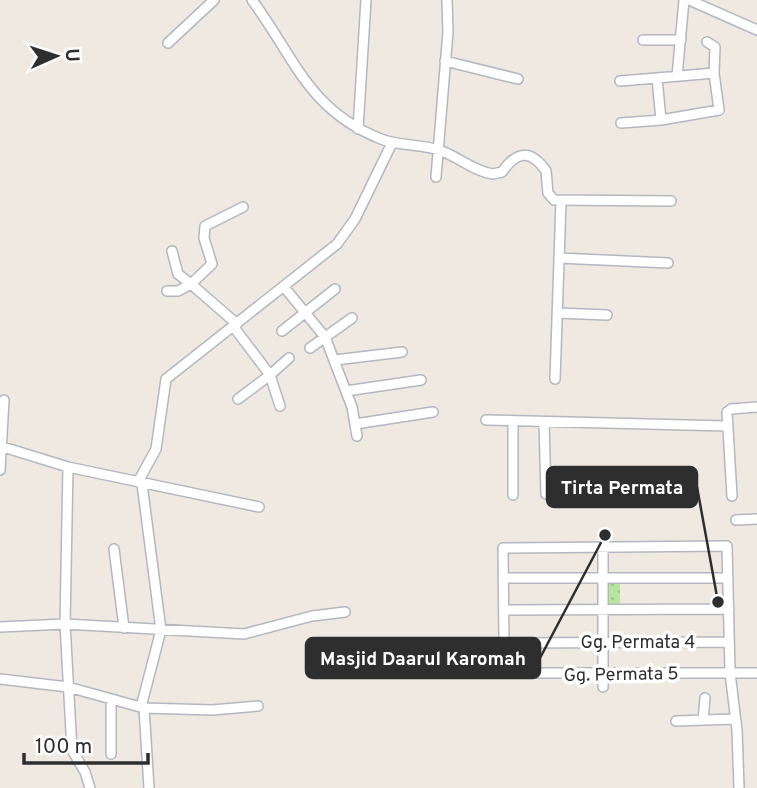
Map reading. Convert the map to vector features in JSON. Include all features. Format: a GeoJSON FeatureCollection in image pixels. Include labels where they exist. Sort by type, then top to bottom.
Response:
{"type":"FeatureCollection","features":[{"type":"Feature","properties":{"kind":"street"},"geometry":{"type":"LineString","coordinates":[[168,43],[214,0]]}},
{"type":"Feature","properties":{"kind":"street"},"geometry":{"type":"LineString","coordinates":[[252,0],[314,95],[340,119],[358,129],[392,143],[438,149],[493,174],[502,172],[512,158],[522,155],[530,157],[546,172],[551,198],[561,201],[671,201]]}},
{"type":"Feature","properties":{"kind":"street"},"geometry":{"type":"LineString","coordinates":[[358,129],[366,0]]}},
{"type":"Feature","properties":{"kind":"street"},"geometry":{"type":"LineString","coordinates":[[436,177],[447,0]]}},
{"type":"Feature","properties":{"kind":"street"},"geometry":{"type":"LineString","coordinates":[[677,76],[687,0],[757,30]]}},
{"type":"Feature","properties":{"kind":"street"},"geometry":{"type":"LineString","coordinates":[[643,40],[681,40]]}},
{"type":"Feature","properties":{"kind":"street"},"geometry":{"type":"LineString","coordinates":[[621,123],[662,120],[719,110],[714,74],[715,47],[707,42]]}},
{"type":"Feature","properties":{"kind":"street"},"geometry":{"type":"LineString","coordinates":[[445,61],[518,79]]}},
{"type":"Feature","properties":{"kind":"street"},"geometry":{"type":"LineString","coordinates":[[620,82],[714,74]]}},
{"type":"Feature","properties":{"kind":"street"},"geometry":{"type":"LineString","coordinates":[[657,78],[662,120]]}},
{"type":"Feature","properties":{"kind":"street"},"geometry":{"type":"LineString","coordinates":[[149,788],[142,707],[161,630],[140,483],[156,449],[166,379],[330,251],[348,232],[392,143]]}},
{"type":"Feature","properties":{"kind":"street"},"geometry":{"type":"LineString","coordinates":[[555,379],[561,201]]}},
{"type":"Feature","properties":{"kind":"street"},"geometry":{"type":"LineString","coordinates":[[167,291],[178,291],[191,284],[212,264],[204,239],[205,226],[243,207]]}},
{"type":"Feature","properties":{"kind":"street"},"geometry":{"type":"LineString","coordinates":[[172,251],[178,274],[235,325],[270,375],[280,406]]}},
{"type":"Feature","properties":{"kind":"street"},"geometry":{"type":"LineString","coordinates":[[559,258],[668,263]]}},
{"type":"Feature","properties":{"kind":"street"},"geometry":{"type":"LineString","coordinates":[[284,287],[325,337],[346,391],[357,436]]}},
{"type":"Feature","properties":{"kind":"street"},"geometry":{"type":"LineString","coordinates":[[282,331],[335,289]]}},
{"type":"Feature","properties":{"kind":"street"},"geometry":{"type":"LineString","coordinates":[[558,313],[607,315]]}},
{"type":"Feature","properties":{"kind":"street"},"geometry":{"type":"LineString","coordinates":[[310,348],[352,318]]}},
{"type":"Feature","properties":{"kind":"street"},"geometry":{"type":"LineString","coordinates":[[335,360],[402,352]]}},
{"type":"Feature","properties":{"kind":"street"},"geometry":{"type":"LineString","coordinates":[[238,400],[289,358]]}},
{"type":"Feature","properties":{"kind":"street"},"geometry":{"type":"LineString","coordinates":[[346,391],[421,380]]}},
{"type":"Feature","properties":{"kind":"street"},"geometry":{"type":"LineString","coordinates":[[0,470],[4,400]]}},
{"type":"Feature","properties":{"kind":"street"},"geometry":{"type":"LineString","coordinates":[[732,496],[727,412],[731,409],[757,407]]}},
{"type":"Feature","properties":{"kind":"street"},"geometry":{"type":"LineString","coordinates":[[355,424],[433,412]]}},
{"type":"Feature","properties":{"kind":"street"},"geometry":{"type":"LineString","coordinates":[[486,421],[727,426]]}},
{"type":"Feature","properties":{"kind":"street"},"geometry":{"type":"LineString","coordinates":[[513,421],[513,495]]}},
{"type":"Feature","properties":{"kind":"street"},"geometry":{"type":"LineString","coordinates":[[544,422],[546,494]]}},
{"type":"Feature","properties":{"kind":"street"},"geometry":{"type":"LineString","coordinates":[[1,447],[68,467],[259,507]]}},
{"type":"Feature","properties":{"kind":"street"},"geometry":{"type":"LineString","coordinates":[[68,467],[65,624],[72,750],[85,772],[90,788]]}},
{"type":"Feature","properties":{"kind":"street"},"geometry":{"type":"LineString","coordinates":[[736,520],[757,519]]}},
{"type":"Feature","properties":{"kind":"street"},"geometry":{"type":"LineString","coordinates":[[603,546],[603,687]]}},
{"type":"Feature","properties":{"kind":"street"},"geometry":{"type":"LineString","coordinates":[[504,643],[504,547],[727,546],[730,673],[739,788]]}},
{"type":"Feature","properties":{"kind":"street"},"geometry":{"type":"LineString","coordinates":[[114,549],[124,628]]}},
{"type":"Feature","properties":{"kind":"street"},"geometry":{"type":"LineString","coordinates":[[503,579],[728,578]]}},
{"type":"Feature","properties":{"kind":"street"},"geometry":{"type":"LineString","coordinates":[[504,610],[729,609]]}},
{"type":"Feature","properties":{"kind":"street"},"geometry":{"type":"LineString","coordinates":[[0,627],[65,624],[244,634],[312,616],[345,612]]}},
{"type":"Feature","properties":{"kind":"street","name":"Gg. Permata 4"},"geometry":{"type":"LineString","coordinates":[[504,643],[729,642]]}},
{"type":"Feature","properties":{"kind":"street","name":"Gg. Permata 5"},"geometry":{"type":"LineString","coordinates":[[504,643],[513,673],[757,673]]}},
{"type":"Feature","properties":{"kind":"street"},"geometry":{"type":"LineString","coordinates":[[0,679],[68,687],[142,707],[212,710],[258,706]]}},
{"type":"Feature","properties":{"kind":"street"},"geometry":{"type":"LineString","coordinates":[[703,720],[705,698]]}},
{"type":"Feature","properties":{"kind":"street"},"geometry":{"type":"LineString","coordinates":[[111,699],[111,754]]}},
{"type":"Feature","properties":{"kind":"street"},"geometry":{"type":"LineString","coordinates":[[676,721],[734,719]]}},
{"type":"Feature","properties":{"kind":"green space"},"geometry":{"type":"Polygon","coordinates":[[[606,582],[620,582],[620,608],[607,608],[606,582]]]}},
{"type":"Feature","properties":{"kind":"place","name":"Masjid Daarul Karomah"},"geometry":{"type":"Point","coordinates":[605,535]}},
{"type":"Feature","properties":{"kind":"place","name":"Tirta Permata"},"geometry":{"type":"Point","coordinates":[718,602]}}]}
